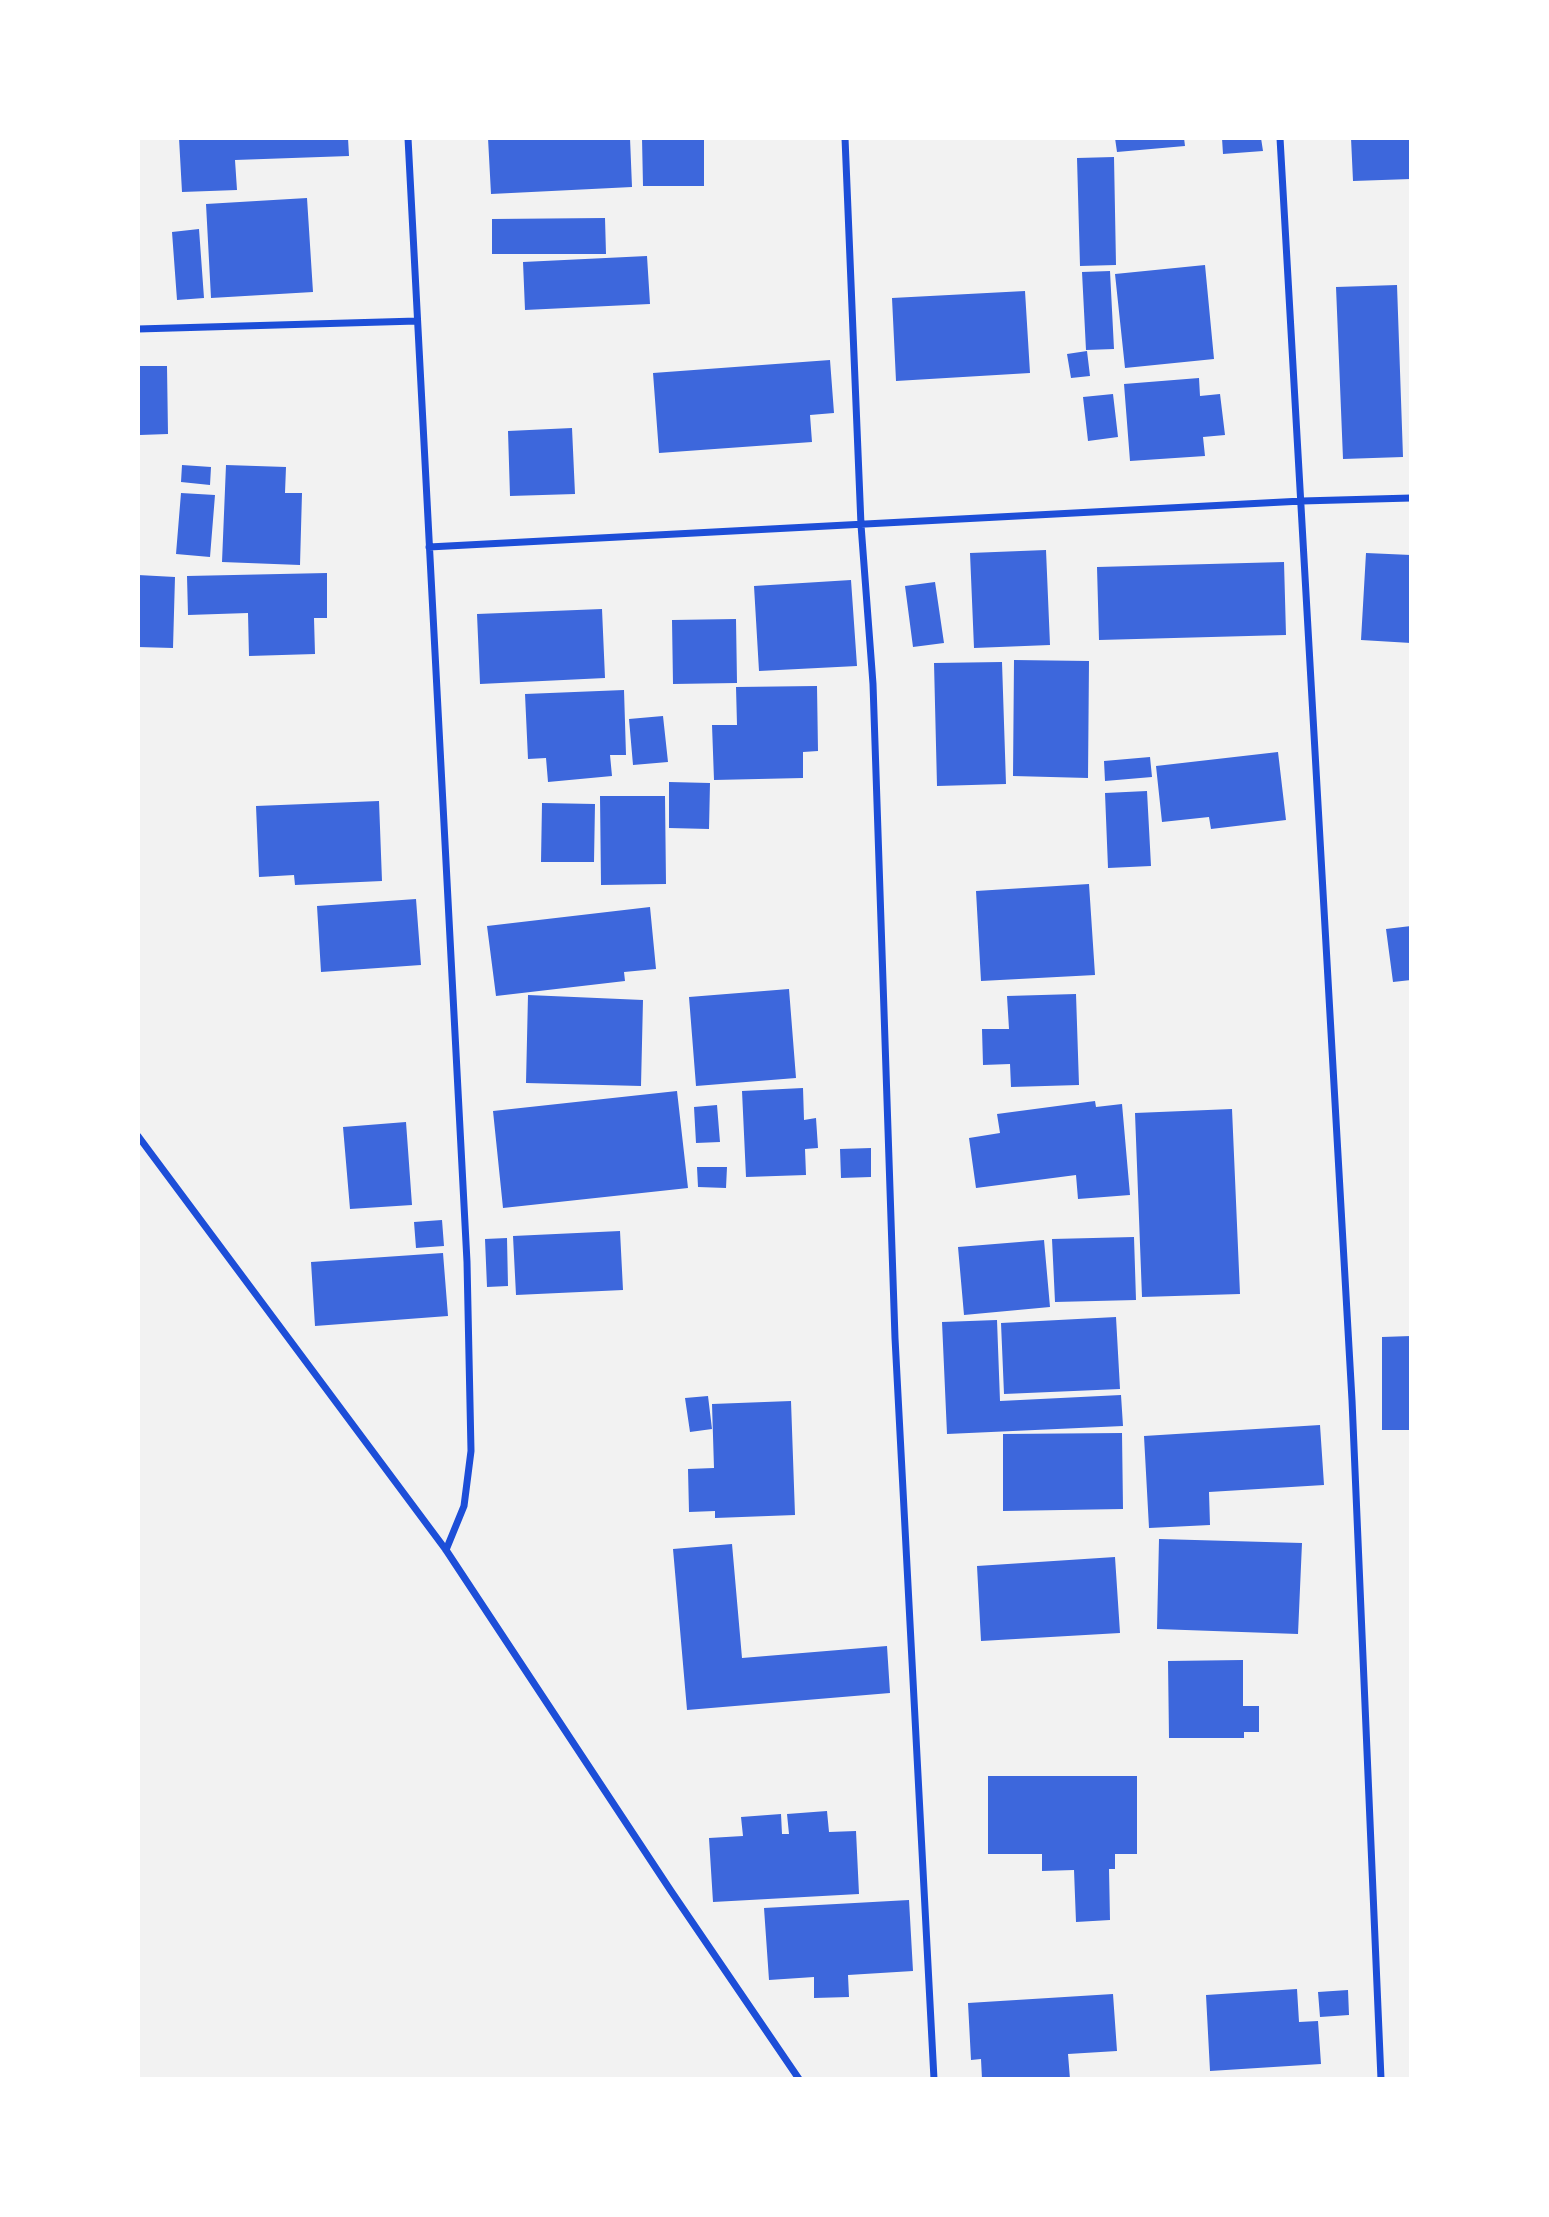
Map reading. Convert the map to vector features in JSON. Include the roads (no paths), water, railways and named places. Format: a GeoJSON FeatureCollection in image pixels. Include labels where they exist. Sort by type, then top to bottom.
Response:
{"type":"FeatureCollection","features":[{"type":"Feature","properties":{"kind":"street"},"geometry":{"type":"LineString","coordinates":[[408,138],[467,1262],[471,1451],[464,1506],[446,1550]]}},
{"type":"Feature","properties":{"kind":"street"},"geometry":{"type":"LineString","coordinates":[[845,138],[861,525],[873,684],[895,1338],[934,2079]]}},
{"type":"Feature","properties":{"kind":"street"},"geometry":{"type":"LineString","coordinates":[[1280,138],[1352,1400],[1381,2079]]}},
{"type":"Feature","properties":{"kind":"street"},"geometry":{"type":"LineString","coordinates":[[138,329],[417,321]]}},
{"type":"Feature","properties":{"kind":"street"},"geometry":{"type":"LineString","coordinates":[[429,547],[1302,501],[1411,498]]}},
{"type":"Feature","properties":{"kind":"street"},"geometry":{"type":"LineString","coordinates":[[138,1136],[446,1550],[663,1879],[799,2079]]}}]}
